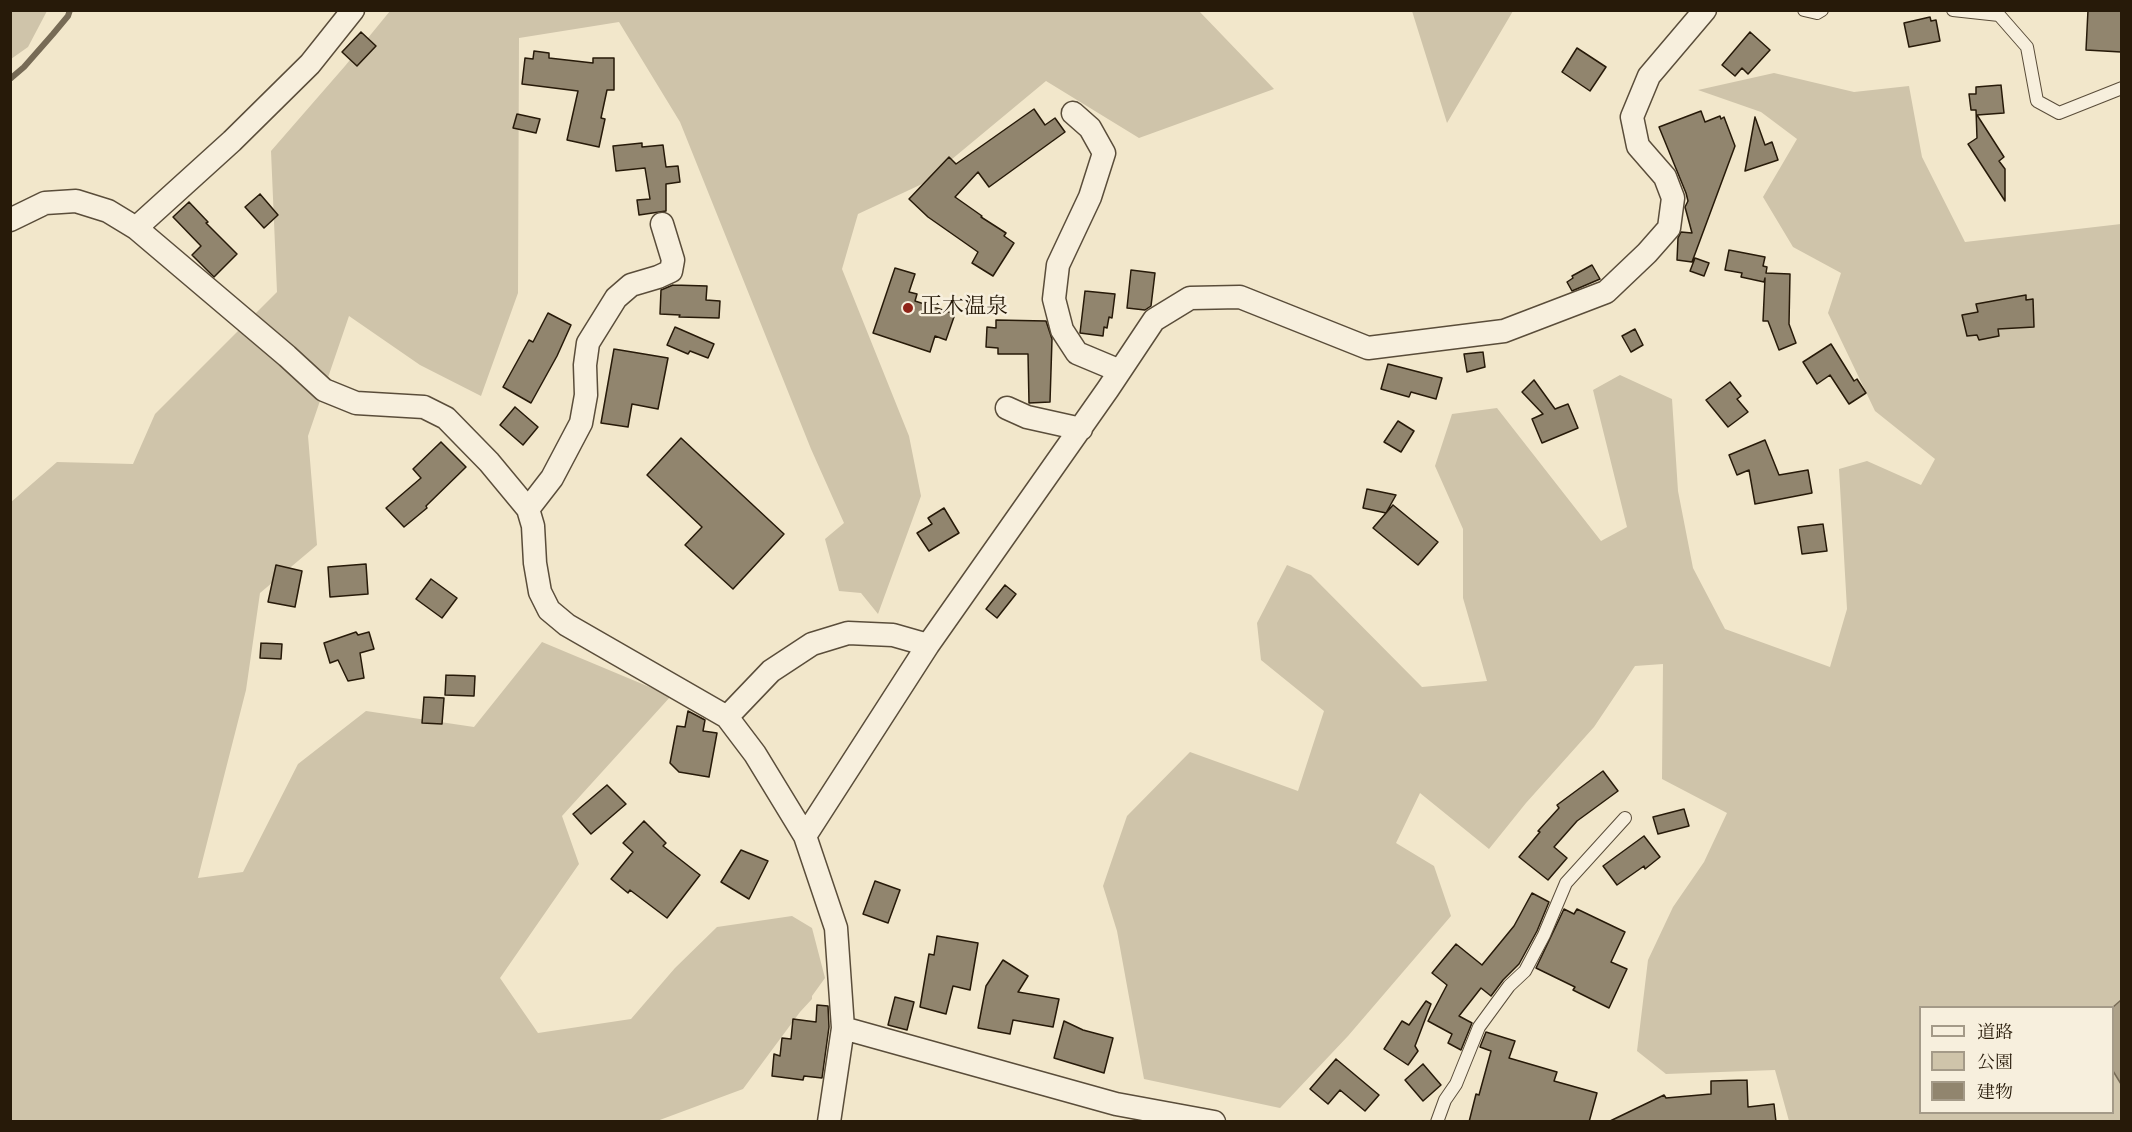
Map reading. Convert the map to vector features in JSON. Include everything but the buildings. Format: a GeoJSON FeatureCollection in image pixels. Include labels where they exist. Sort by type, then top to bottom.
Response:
{"type":"FeatureCollection","features":[{"type":"Feature","properties":{"kind":"street"},"geometry":{"type":"LineString","coordinates":[[136,228],[232,141],[310,64],[353,10]]}},
{"type":"Feature","properties":{"kind":"street"},"geometry":{"type":"LineString","coordinates":[[805,836],[928,645],[1081,429],[1154,320],[1190,298],[1239,297],[1368,348],[1504,331],[1606,292],[1647,253],[1669,228],[1673,198],[1665,177],[1638,146],[1632,117],[1649,76],[1705,10]]}},
{"type":"Feature","properties":{"kind":"street"},"geometry":{"type":"LineString","coordinates":[[1072,113],[1090,128],[1104,153],[1090,197],[1058,265],[1054,299],[1062,330],[1077,353],[1120,371]]}},
{"type":"Feature","properties":{"kind":"street"},"geometry":{"type":"LineString","coordinates":[[10,220],[45,203],[76,201],[108,211],[136,228],[324,390],[356,403],[424,407],[447,418],[489,462],[528,509],[533,526],[535,563],[540,592],[549,610],[567,625],[727,717],[755,753],[805,836],[836,928],[843,1028],[829,1122]]}},
{"type":"Feature","properties":{"kind":"street"},"geometry":{"type":"LineString","coordinates":[[528,509],[552,478],[581,423],[586,394],[585,365],[588,343],[616,298],[631,285],[658,278],[671,270],[673,260],[662,224]]}},
{"type":"Feature","properties":{"kind":"street"},"geometry":{"type":"LineString","coordinates":[[1007,408],[1027,417],[1081,429]]}},
{"type":"Feature","properties":{"kind":"street"},"geometry":{"type":"LineString","coordinates":[[727,717],[771,671],[812,644],[848,633],[893,635],[928,645]]}},
{"type":"Feature","properties":{"kind":"street"},"geometry":{"type":"LineString","coordinates":[[843,1028],[1116,1104],[1214,1122]]}},
{"type":"Feature","properties":{"kind":"lane"},"geometry":{"type":"LineString","coordinates":[[1804,10],[1817,13],[1822,10]]}},
{"type":"Feature","properties":{"kind":"lane"},"geometry":{"type":"LineString","coordinates":[[1953,10],[1999,15],[2027,47],[2037,101],[2059,113],[2121,88]]}},
{"type":"Feature","properties":{"kind":"lane"},"geometry":{"type":"LineString","coordinates":[[1437,1122],[1445,1100],[1456,1084],[1479,1027],[1509,986],[1525,971],[1544,935],[1566,883],[1625,818]]}},
{"type":"Feature","properties":{"kind":"green space"},"geometry":{"type":"Polygon","coordinates":[[[11,10],[47,11],[28,47],[11,59],[11,10]]]}},
{"type":"Feature","properties":{"kind":"green space"},"geometry":{"type":"Polygon","coordinates":[[[390,11],[1199,11],[1274,89],[1139,138],[1046,81],[922,184],[858,214],[842,269],[909,436],[921,496],[878,614],[861,593],[839,591],[825,539],[844,523],[811,449],[680,122],[619,22],[519,38],[518,293],[481,396],[420,365],[349,316],[308,436],[317,545],[260,593],[246,690],[198,878],[243,872],[298,764],[366,711],[474,727],[542,642],[671,696],[562,816],[579,864],[500,978],[538,1033],[631,1019],[675,968],[717,927],[792,916],[812,928],[825,978],[812,999],[743,1089],[657,1121],[11,1121],[10,503],[57,462],[133,464],[155,414],[277,292],[271,151],[390,11]]]}},
{"type":"Feature","properties":{"kind":"green space"},"geometry":{"type":"Polygon","coordinates":[[[1412,11],[1513,11],[1447,123],[1412,11]]]}},
{"type":"Feature","properties":{"kind":"green space"},"geometry":{"type":"Polygon","coordinates":[[[1774,73],[1854,92],[1909,86],[1922,157],[1965,242],[2121,224],[2121,1000],[2114,1006],[1919,1006],[1919,1114],[2114,1114],[2114,1073],[2121,1084],[2121,1121],[1789,1121],[1775,1070],[1666,1074],[1637,1051],[1648,960],[1673,907],[1704,862],[1727,813],[1662,779],[1663,664],[1635,666],[1594,727],[1526,803],[1489,849],[1420,793],[1396,843],[1434,866],[1451,916],[1348,1036],[1280,1108],[1144,1079],[1117,931],[1103,886],[1127,816],[1190,752],[1298,791],[1324,711],[1261,660],[1257,623],[1287,565],[1311,575],[1422,687],[1487,681],[1463,598],[1463,529],[1435,466],[1452,414],[1497,408],[1601,541],[1627,527],[1593,390],[1620,375],[1672,399],[1678,491],[1693,568],[1725,629],[1830,667],[1847,609],[1839,469],[1867,461],[1921,485],[1935,459],[1875,411],[1828,313],[1841,273],[1793,247],[1763,197],[1797,139],[1761,112],[1698,90],[1774,73]]]}},
{"type":"Feature","properties":{"kind":"shaded area"},"geometry":{"type":"Polygon","coordinates":[[[2121,1000],[2121,1084],[2114,1073],[2114,1006],[2121,1000]]]}},
{"type":"Feature","properties":{"kind":"waterway"},"geometry":{"type":"LineString","coordinates":[[10,79],[24,67],[53,34],[68,16],[70,10]]}},
{"type":"Feature","properties":{"kind":"place","name":"正木温泉"},"geometry":{"type":"Point","coordinates":[908,308]}}]}
